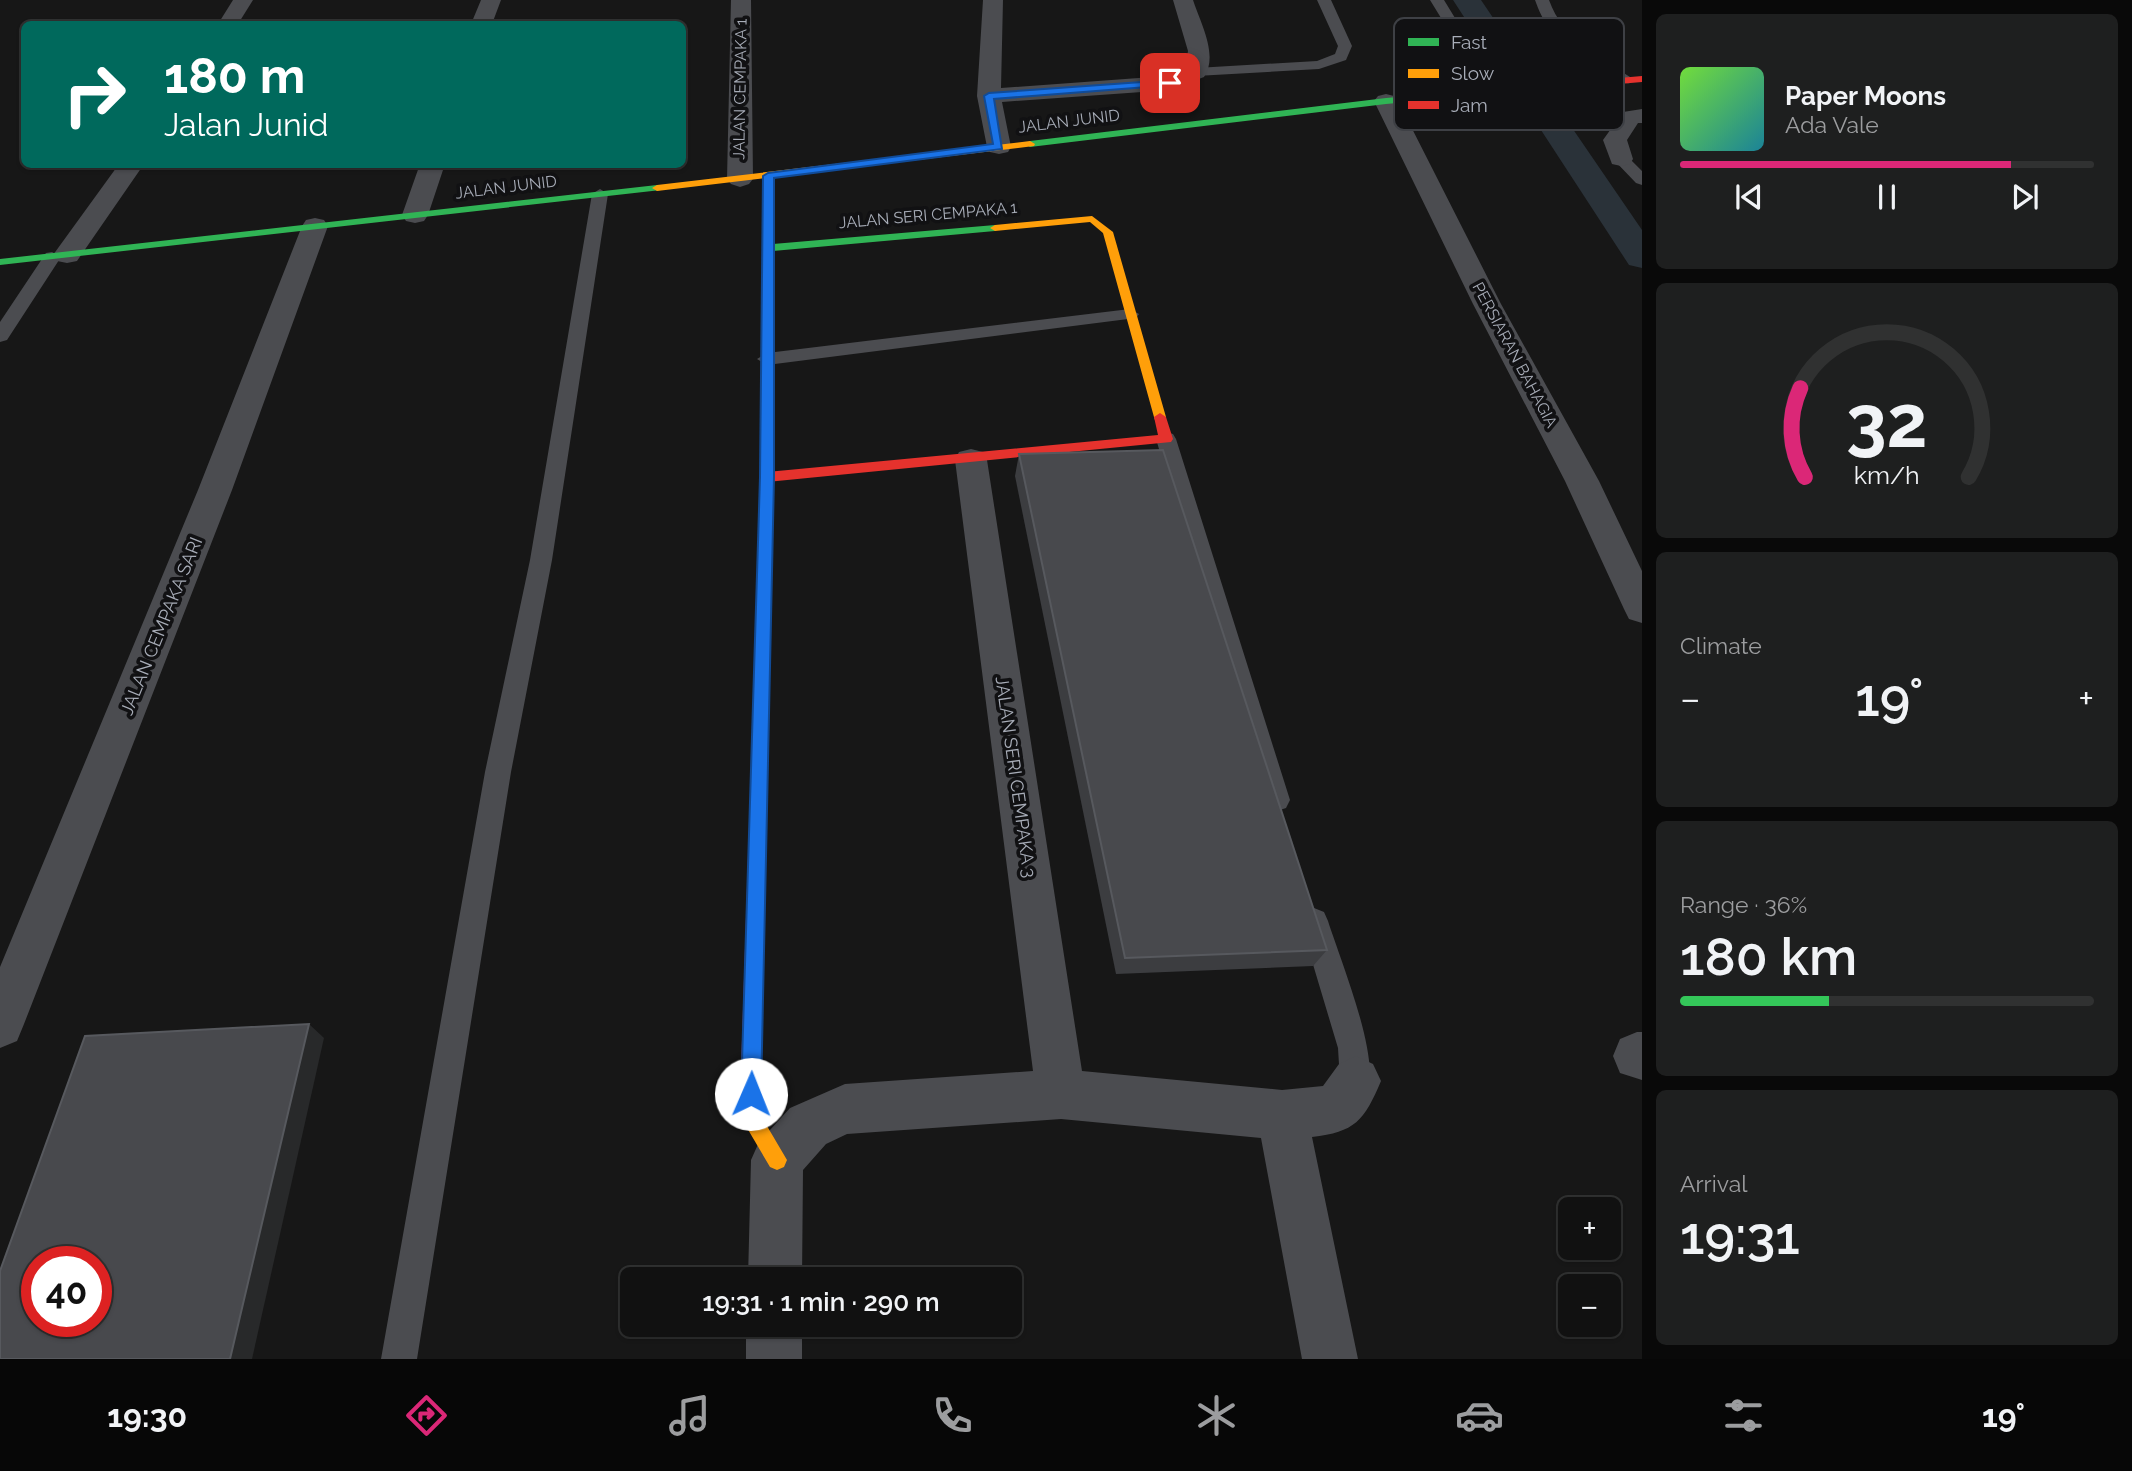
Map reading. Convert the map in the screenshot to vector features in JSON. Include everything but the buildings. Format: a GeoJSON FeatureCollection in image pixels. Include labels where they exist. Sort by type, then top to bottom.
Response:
{"type":"FeatureCollection","features":[{"type":"Feature","properties":{"kind":"street"},"geometry":{"type":"LineString","coordinates":[[230,21],[243,0]]}},
{"type":"Feature","properties":{"kind":"street"},"geometry":{"type":"LineString","coordinates":[[483,21],[491,0]]}},
{"type":"Feature","properties":{"kind":"street","name":"JALAN CEMPAKA 1"},"geometry":{"type":"LineString","coordinates":[[740,178],[741,0]]}},
{"type":"Feature","properties":{"kind":"street"},"geometry":{"type":"LineString","coordinates":[[993,0],[994,122],[1170,83],[1196,72],[1199,51],[1183,0]]}},
{"type":"Feature","properties":{"kind":"street","name":"JALAN JUNID"},"geometry":{"type":"LineString","coordinates":[[1625,80],[1642,79]]}},
{"type":"Feature","properties":{"kind":"street","name":"JALAN JUNID"},"geometry":{"type":"LineString","coordinates":[[0,262],[768,176],[994,122],[1394,100]]}},
{"type":"Feature","properties":{"kind":"street","name":"PERSIARAN BAHAGIA"},"geometry":{"type":"LineString","coordinates":[[1386,101],[1394,117]]}},
{"type":"Feature","properties":{"kind":"street"},"geometry":{"type":"LineString","coordinates":[[1624,127],[1631,117],[1642,116]]}},
{"type":"Feature","properties":{"kind":"street","name":"PERSIARAN BAHAGIA"},"geometry":{"type":"LineString","coordinates":[[1400,130],[1487,304],[1582,481],[1642,609]]}},
{"type":"Feature","properties":{"kind":"street"},"geometry":{"type":"LineString","coordinates":[[1621,159],[1615,140],[1622,130]]}},
{"type":"Feature","properties":{"kind":"street"},"geometry":{"type":"LineString","coordinates":[[59,256],[129,168]]}},
{"type":"Feature","properties":{"kind":"street"},"geometry":{"type":"LineString","coordinates":[[415,215],[432,168]]}},
{"type":"Feature","properties":{"kind":"street"},"geometry":{"type":"LineString","coordinates":[[768,176],[767,477],[750,1116],[777,1160],[775,1267]]}},
{"type":"Feature","properties":{"kind":"street","name":"JALAN SERI CEMPAKA 1"},"geometry":{"type":"LineString","coordinates":[[768,248],[1092,219],[1108,232],[1130,314]]}},
{"type":"Feature","properties":{"kind":"street","name":"JALAN CEMPAKA SARI"},"geometry":{"type":"LineString","coordinates":[[0,1024],[205,516],[315,226]]}},
{"type":"Feature","properties":{"kind":"street"},"geometry":{"type":"LineString","coordinates":[[767,477],[971,460],[1166,439],[1130,314]]}},
{"type":"Feature","properties":{"kind":"street","name":"JALAN SERI CEMPAKA 3"},"geometry":{"type":"LineString","coordinates":[[971,460],[1061,1094]]}},
{"type":"Feature","properties":{"kind":"street"},"geometry":{"type":"LineString","coordinates":[[777,1160],[808,1126],[845,1109],[1061,1094],[1282,1115],[1336,1110],[1356,1081]]}},
{"type":"Feature","properties":{"kind":"street"},"geometry":{"type":"LineString","coordinates":[[1282,1115],[1330,1359]]}},
{"type":"Feature","properties":{"kind":"street"},"geometry":{"type":"LineString","coordinates":[[774,1337],[774,1359]]}},
{"type":"Feature","properties":{"kind":"lane"},"geometry":{"type":"LineString","coordinates":[[1196,72],[1320,65],[1341,57],[1346,46],[1324,0]]}},
{"type":"Feature","properties":{"kind":"lane"},"geometry":{"type":"LineString","coordinates":[[1437,0],[1448,18]]}},
{"type":"Feature","properties":{"kind":"lane"},"geometry":{"type":"LineString","coordinates":[[1542,0],[1549,18]]}},
{"type":"Feature","properties":{"kind":"lane"},"geometry":{"type":"LineString","coordinates":[[1621,159],[1642,180]]}},
{"type":"Feature","properties":{"kind":"lane"},"geometry":{"type":"LineString","coordinates":[[399,1359],[496,785],[541,560],[600,194]]}},
{"type":"Feature","properties":{"kind":"lane"},"geometry":{"type":"LineString","coordinates":[[0,336],[59,256]]}},
{"type":"Feature","properties":{"kind":"lane"},"geometry":{"type":"LineString","coordinates":[[767,359],[1130,314]]}},
{"type":"Feature","properties":{"kind":"lane"},"geometry":{"type":"LineString","coordinates":[[1166,439],[1284,823]]}},
{"type":"Feature","properties":{"kind":"lane"},"geometry":{"type":"LineString","coordinates":[[1308,902],[1353,1048],[1356,1081]]}},
{"type":"Feature","properties":{"kind":"waterway"},"geometry":{"type":"LineString","coordinates":[[1467,0],[1479,18]]}},
{"type":"Feature","properties":{"kind":"waterway"},"geometry":{"type":"LineString","coordinates":[[1557,130],[1642,257]]}},
{"type":"Feature","properties":{"kind":"traffic: fast"},"geometry":{"type":"LineString","coordinates":[[1030,144],[1394,100]]}},
{"type":"Feature","properties":{"kind":"traffic: fast"},"geometry":{"type":"LineString","coordinates":[[761,705],[767,477],[768,176]]}},
{"type":"Feature","properties":{"kind":"traffic: fast"},"geometry":{"type":"LineString","coordinates":[[0,262],[657,188]]}},
{"type":"Feature","properties":{"kind":"traffic: fast"},"geometry":{"type":"LineString","coordinates":[[768,248],[995,228]]}},
{"type":"Feature","properties":{"kind":"traffic: slow"},"geometry":{"type":"LineString","coordinates":[[657,188],[1030,144]]}},
{"type":"Feature","properties":{"kind":"traffic: slow"},"geometry":{"type":"LineString","coordinates":[[995,228],[1092,219],[1108,232],[1160,417]]}},
{"type":"Feature","properties":{"kind":"traffic: slow"},"geometry":{"type":"LineString","coordinates":[[751,1070],[750,1116],[777,1160]]}},
{"type":"Feature","properties":{"kind":"traffic: jam"},"geometry":{"type":"LineString","coordinates":[[1624,81],[1642,79]]}},
{"type":"Feature","properties":{"kind":"traffic: jam"},"geometry":{"type":"LineString","coordinates":[[767,477],[1166,439],[1160,417]]}},
{"type":"Feature","properties":{"kind":"traffic: jam"},"geometry":{"type":"LineString","coordinates":[[751,1070],[761,705]]}},
{"type":"Feature","properties":{"kind":"route"},"geometry":{"type":"LineString","coordinates":[[751,1094],[767,477],[768,176],[999,147],[989,96],[1170,83]]}}]}
